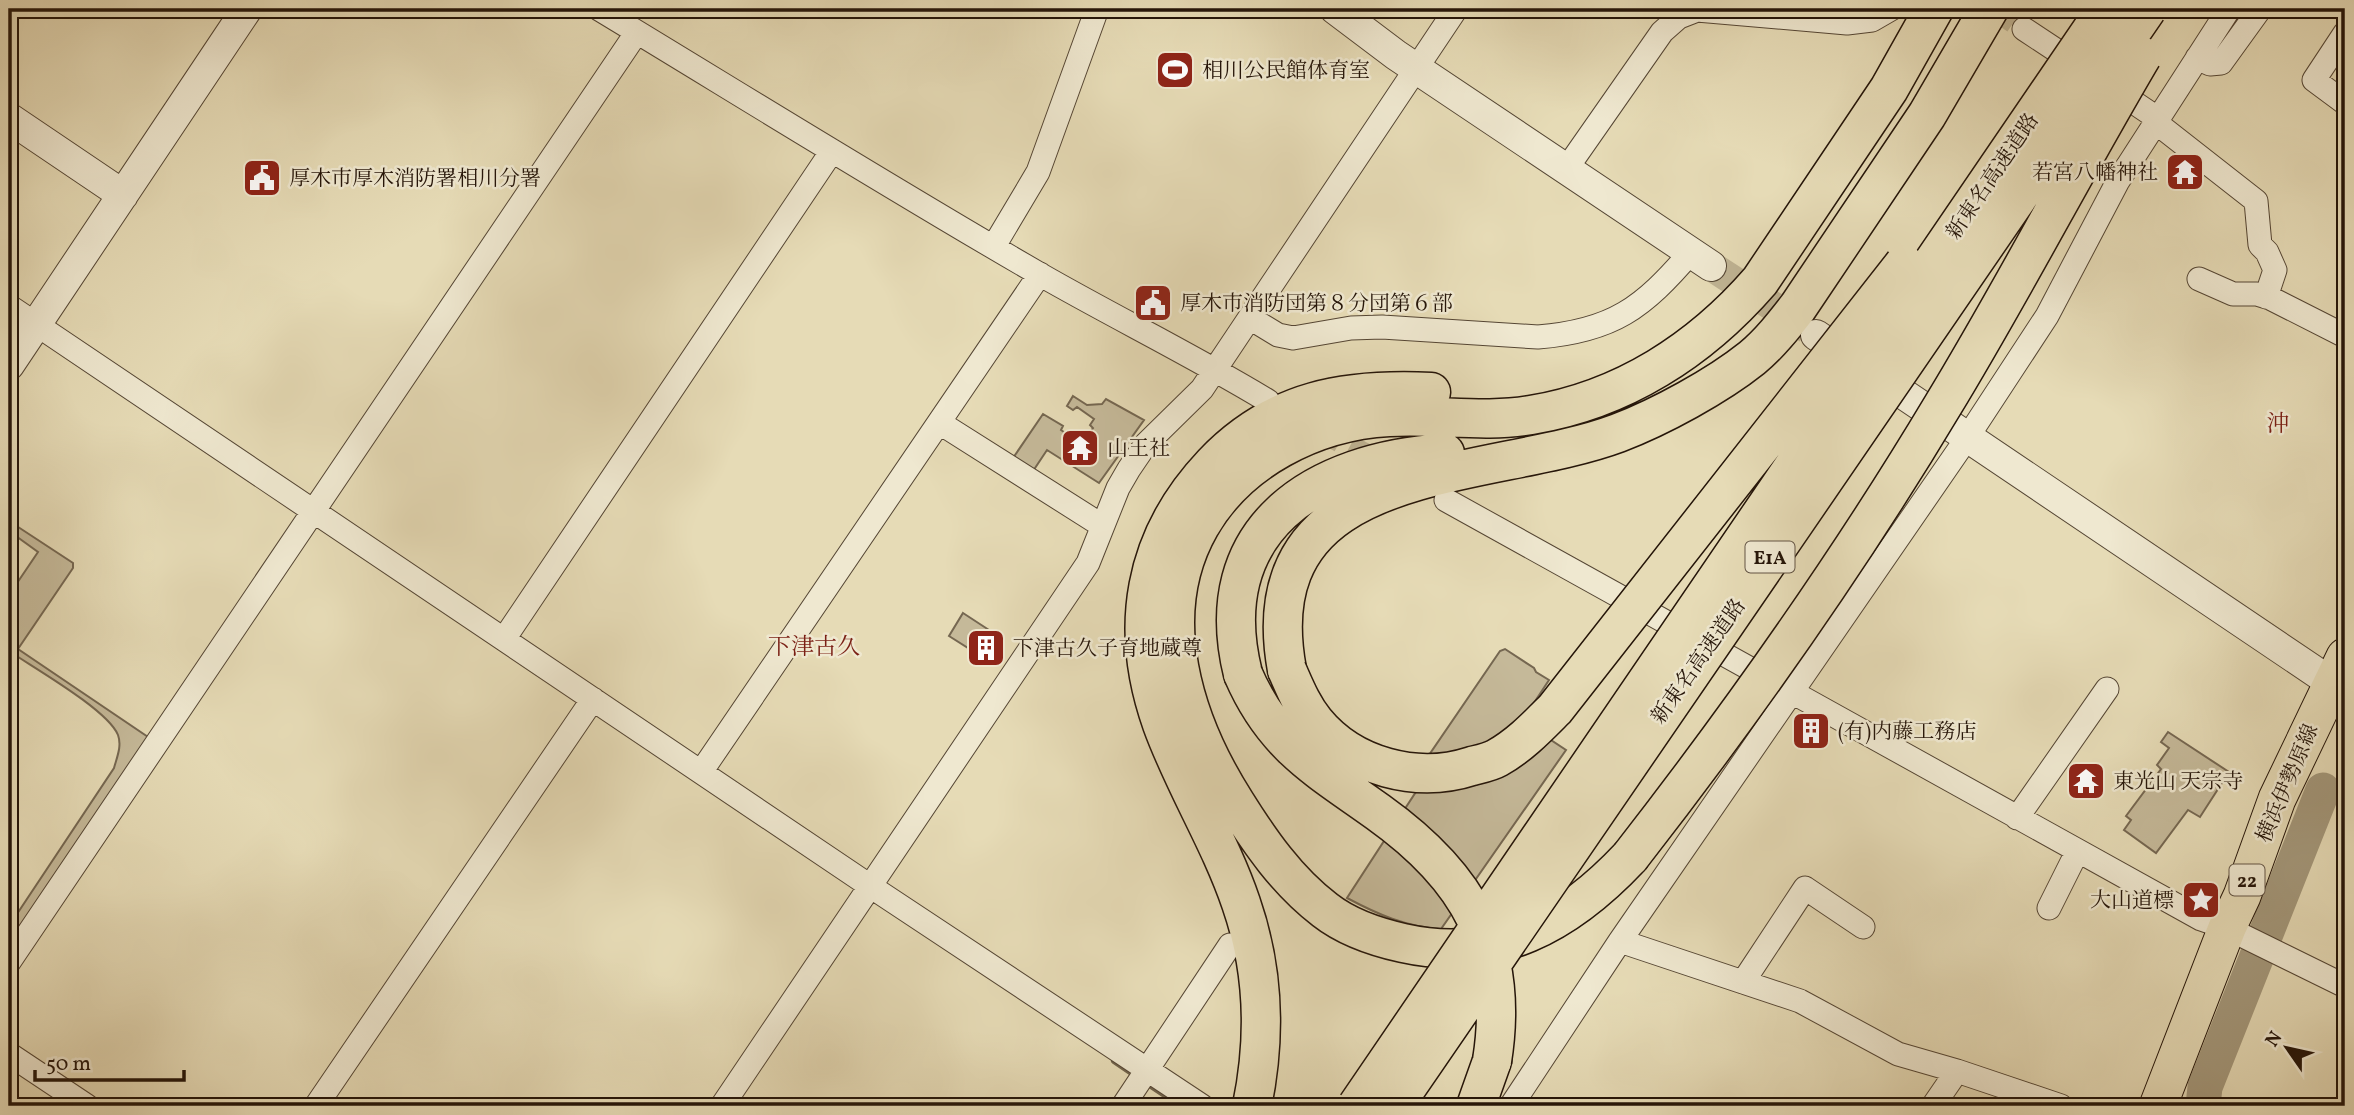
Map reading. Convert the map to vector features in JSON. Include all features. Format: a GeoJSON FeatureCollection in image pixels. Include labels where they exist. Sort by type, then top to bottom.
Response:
{"type":"FeatureCollection","features":[{"type":"Feature","properties":{"kind":"highway"},"geometry":{"type":"LineString","coordinates":[[1934,9],[1889,89],[1760,281],[1704,338],[1652,372],[1566,407],[1501,418],[1387,417],[1356,421],[1305,435],[1240,476],[1216,502],[1186,557],[1178,589],[1176,653],[1183,687],[1193,720],[1223,783],[1258,839],[1279,866],[1326,912],[1381,938],[1438,949],[1474,948],[1530,934],[1558,919],[1586,900],[1630,857],[1691,779],[1798,628],[1897,480],[1986,333],[2170,9]]}},
{"type":"Feature","properties":{"kind":"highway"},"geometry":{"type":"LineString","coordinates":[[1889,89],[1963,9]]}},
{"type":"Feature","properties":{"kind":"highway"},"geometry":{"type":"LineString","coordinates":[[1989,9],[1927,115],[1798,307],[1777,334],[1752,358],[1720,380],[1618,433],[1523,459],[1460,469],[1389,489],[1361,500],[1315,535],[1299,559],[1288,586],[1282,615],[1282,641],[1287,670],[1298,696],[1316,722],[1347,749],[1365,760],[1395,771],[1428,774],[1462,769],[1495,759],[1525,738],[1555,709],[1975,173],[2090,9]]}},
{"type":"Feature","properties":{"kind":"highway","name":"新東名高速道路"},"geometry":{"type":"LineString","coordinates":[[1357,1106],[2106,9]]}},
{"type":"Feature","properties":{"kind":"highway","name":"新東名高速道路"},"geometry":{"type":"LineString","coordinates":[[1394,1106],[2147,9]]}},
{"type":"Feature","properties":{"kind":"highway"},"geometry":{"type":"LineString","coordinates":[[1927,115],[1991,40],[2019,19]]}},
{"type":"Feature","properties":{"kind":"highway"},"geometry":{"type":"LineString","coordinates":[[1252,1106],[1262,1032],[1254,945],[1242,903],[1214,835],[1162,724],[1146,665],[1144,633],[1149,580],[1162,538],[1177,509],[1195,484],[1242,437],[1269,420],[1328,397],[1363,391],[1416,391],[1532,398],[1569,398],[1608,392]]}},
{"type":"Feature","properties":{"kind":"highway"},"geometry":{"type":"LineString","coordinates":[[1476,1106],[1492,1061],[1498,1008],[1489,956],[1471,907],[1456,883],[1435,859],[1413,839],[1294,751],[1263,715],[1243,674],[1237,651],[1237,598],[1252,552],[1263,532],[1279,513],[1297,498],[1340,475],[1364,466],[1433,454],[1580,444]]}},
{"type":"Feature","properties":{"kind":"main road","name":"横浜伊勢原線"},"geometry":{"type":"LineString","coordinates":[[2158,1106],[2250,940],[2242,896],[2277,799],[2338,670]]}},
{"type":"Feature","properties":{"kind":"street"},"geometry":{"type":"LineString","coordinates":[[9,365],[247,9]]}},
{"type":"Feature","properties":{"kind":"street"},"geometry":{"type":"LineString","coordinates":[[599,9],[1040,274],[1215,369],[1268,401]]}},
{"type":"Feature","properties":{"kind":"street"},"geometry":{"type":"LineString","coordinates":[[994,246],[1038,172],[1097,9]]}},
{"type":"Feature","properties":{"kind":"street"},"geometry":{"type":"LineString","coordinates":[[1250,318],[1279,335],[1293,338],[1351,328],[1382,327],[1538,337],[1554,335],[1597,326],[1622,316],[1701,259],[1415,68],[1335,9]]}},
{"type":"Feature","properties":{"kind":"street"},"geometry":{"type":"LineString","coordinates":[[722,1106],[1088,562],[1118,488],[1146,444],[1202,389],[1456,9]]}},
{"type":"Feature","properties":{"kind":"street"},"geometry":{"type":"LineString","coordinates":[[1567,168],[1662,32],[1679,17],[1697,10],[1847,23],[1871,20],[1891,9]]}},
{"type":"Feature","properties":{"kind":"street"},"geometry":{"type":"LineString","coordinates":[[1511,1106],[1620,941],[1968,438],[2048,316],[2118,181],[2229,9]]}},
{"type":"Feature","properties":{"kind":"street"},"geometry":{"type":"LineString","coordinates":[[2197,58],[2210,64],[2221,63],[2260,9]]}},
{"type":"Feature","properties":{"kind":"street"},"geometry":{"type":"LineString","coordinates":[[2019,19],[2157,118],[2159,125],[2256,201],[2260,246],[2267,252],[2275,270],[2266,297]]}},
{"type":"Feature","properties":{"kind":"street"},"geometry":{"type":"LineString","coordinates":[[9,961],[638,32]]}},
{"type":"Feature","properties":{"kind":"street"},"geometry":{"type":"LineString","coordinates":[[2345,33],[2314,80],[2345,103]]}},
{"type":"Feature","properties":{"kind":"street"},"geometry":{"type":"LineString","coordinates":[[9,118],[123,195]]}},
{"type":"Feature","properties":{"kind":"street"},"geometry":{"type":"LineString","coordinates":[[504,639],[832,151]]}},
{"type":"Feature","properties":{"kind":"street"},"geometry":{"type":"LineString","coordinates":[[701,772],[1040,274]]}},
{"type":"Feature","properties":{"kind":"street"},"geometry":{"type":"LineString","coordinates":[[2199,279],[2233,294],[2257,294],[2266,297],[2345,336]]}},
{"type":"Feature","properties":{"kind":"street"},"geometry":{"type":"LineString","coordinates":[[9,306],[37,323],[311,517],[504,639],[589,704],[701,772],[866,892],[1143,1077],[1202,1106]]}},
{"type":"Feature","properties":{"kind":"street"},"geometry":{"type":"LineString","coordinates":[[1816,335],[1968,438],[2338,670]]}},
{"type":"Feature","properties":{"kind":"street"},"geometry":{"type":"LineString","coordinates":[[940,423],[1101,526]]}},
{"type":"Feature","properties":{"kind":"street"},"geometry":{"type":"LineString","coordinates":[[1446,500],[2077,852],[2201,919],[2345,986]]}},
{"type":"Feature","properties":{"kind":"street"},"geometry":{"type":"LineString","coordinates":[[2017,818],[2107,689]]}},
{"type":"Feature","properties":{"kind":"street"},"geometry":{"type":"LineString","coordinates":[[316,1106],[589,704]]}},
{"type":"Feature","properties":{"kind":"street"},"geometry":{"type":"LineString","coordinates":[[2049,908],[2077,852]]}},
{"type":"Feature","properties":{"kind":"street"},"geometry":{"type":"LineString","coordinates":[[1743,982],[1805,888],[1863,927]]}},
{"type":"Feature","properties":{"kind":"street"},"geometry":{"type":"LineString","coordinates":[[1620,941],[1800,1001],[1898,1054],[2061,1106]]}},
{"type":"Feature","properties":{"kind":"street"},"geometry":{"type":"LineString","coordinates":[[1123,1106],[1230,945]]}},
{"type":"Feature","properties":{"kind":"street"},"geometry":{"type":"LineString","coordinates":[[9,1054],[87,1106]]}},
{"type":"Feature","properties":{"kind":"street"},"geometry":{"type":"LineString","coordinates":[[1933,1106],[1957,1071]]}},
{"type":"Feature","properties":{"kind":"shaded area"},"geometry":{"type":"Polygon","coordinates":[[[1073,396],[1087,405],[1102,404],[1106,399],[1144,420],[1099,483],[1047,450],[1033,471],[1013,458],[1043,414],[1063,426],[1061,430],[1078,442],[1082,436],[1086,438],[1093,428],[1090,425],[1094,419],[1077,407],[1073,410],[1067,406],[1073,396]]]}},
{"type":"Feature","properties":{"kind":"shaded area"},"geometry":{"type":"Polygon","coordinates":[[[9,521],[73,563],[73,568],[18,649],[151,739],[9,949],[9,926],[114,768],[119,743],[118,735],[111,725],[86,702],[9,651],[9,625],[14,617],[9,612],[9,595],[38,552],[9,531],[9,521]]]}},
{"type":"Feature","properties":{"kind":"shaded area"},"geometry":{"type":"Polygon","coordinates":[[[963,613],[989,630],[976,653],[949,636],[963,613]]]}},
{"type":"Feature","properties":{"kind":"shaded area"},"geometry":{"type":"Polygon","coordinates":[[[1505,649],[1549,680],[1522,721],[1566,750],[1441,929],[1392,919],[1347,898],[1421,784],[1427,758],[1500,651],[1505,649]]]}},
{"type":"Feature","properties":{"kind":"shaded area"},"geometry":{"type":"Polygon","coordinates":[[[2168,732],[2229,772],[2200,817],[2188,810],[2156,853],[2124,830],[2131,820],[2126,816],[2161,769],[2157,765],[2169,748],[2161,742],[2168,732]]]}},
{"type":"Feature","properties":{"kind":"waterway"},"geometry":{"type":"LineString","coordinates":[[2203,1106],[2205,1087],[2323,790]]}},
{"type":"Feature","properties":{"kind":"waterway"},"geometry":{"type":"LineString","coordinates":[[1114,1061],[1136,1076]]}},
{"type":"Feature","properties":{"kind":"waterway"},"geometry":{"type":"LineString","coordinates":[[1145,1082],[1181,1106]]}},
{"type":"Feature","properties":{"kind":"tunnel"},"geometry":{"type":"LineString","coordinates":[[1995,9],[2024,29]]}},
{"type":"Feature","properties":{"kind":"tunnel"},"geometry":{"type":"LineString","coordinates":[[1711,266],[1808,329]]}},
{"type":"Feature","properties":{"kind":"tunnel"},"geometry":{"type":"LineString","coordinates":[[1320,430],[1382,464]]}},
{"type":"Feature","properties":{"kind":"place","name":"相川公民館体育室"},"geometry":{"type":"Point","coordinates":[1175,70]}},
{"type":"Feature","properties":{"kind":"place","name":"若宮八幡神社"},"geometry":{"type":"Point","coordinates":[2185,172]}},
{"type":"Feature","properties":{"kind":"place","name":"厚木市厚木消防署相川分署"},"geometry":{"type":"Point","coordinates":[262,178]}},
{"type":"Feature","properties":{"kind":"place","name":"厚木市消防団第８分団第６部"},"geometry":{"type":"Point","coordinates":[1153,303]}},
{"type":"Feature","properties":{"kind":"place","name":"山王社"},"geometry":{"type":"Point","coordinates":[1080,448]}},
{"type":"Feature","properties":{"kind":"place","name":"下津古久子育地蔵尊"},"geometry":{"type":"Point","coordinates":[986,648]}},
{"type":"Feature","properties":{"kind":"place","name":"(有)内藤工務店"},"geometry":{"type":"Point","coordinates":[1811,731]}},
{"type":"Feature","properties":{"kind":"place","name":"東光山 天宗寺"},"geometry":{"type":"Point","coordinates":[2086,781]}},
{"type":"Feature","properties":{"kind":"place","name":"大山道標"},"geometry":{"type":"Point","coordinates":[2201,900]}},
{"type":"Feature","properties":{"kind":"district","name":"沖"},"geometry":{"type":"Point","coordinates":[2278,423]}},
{"type":"Feature","properties":{"kind":"district","name":"下津古久"},"geometry":{"type":"Point","coordinates":[814,646]}}]}
